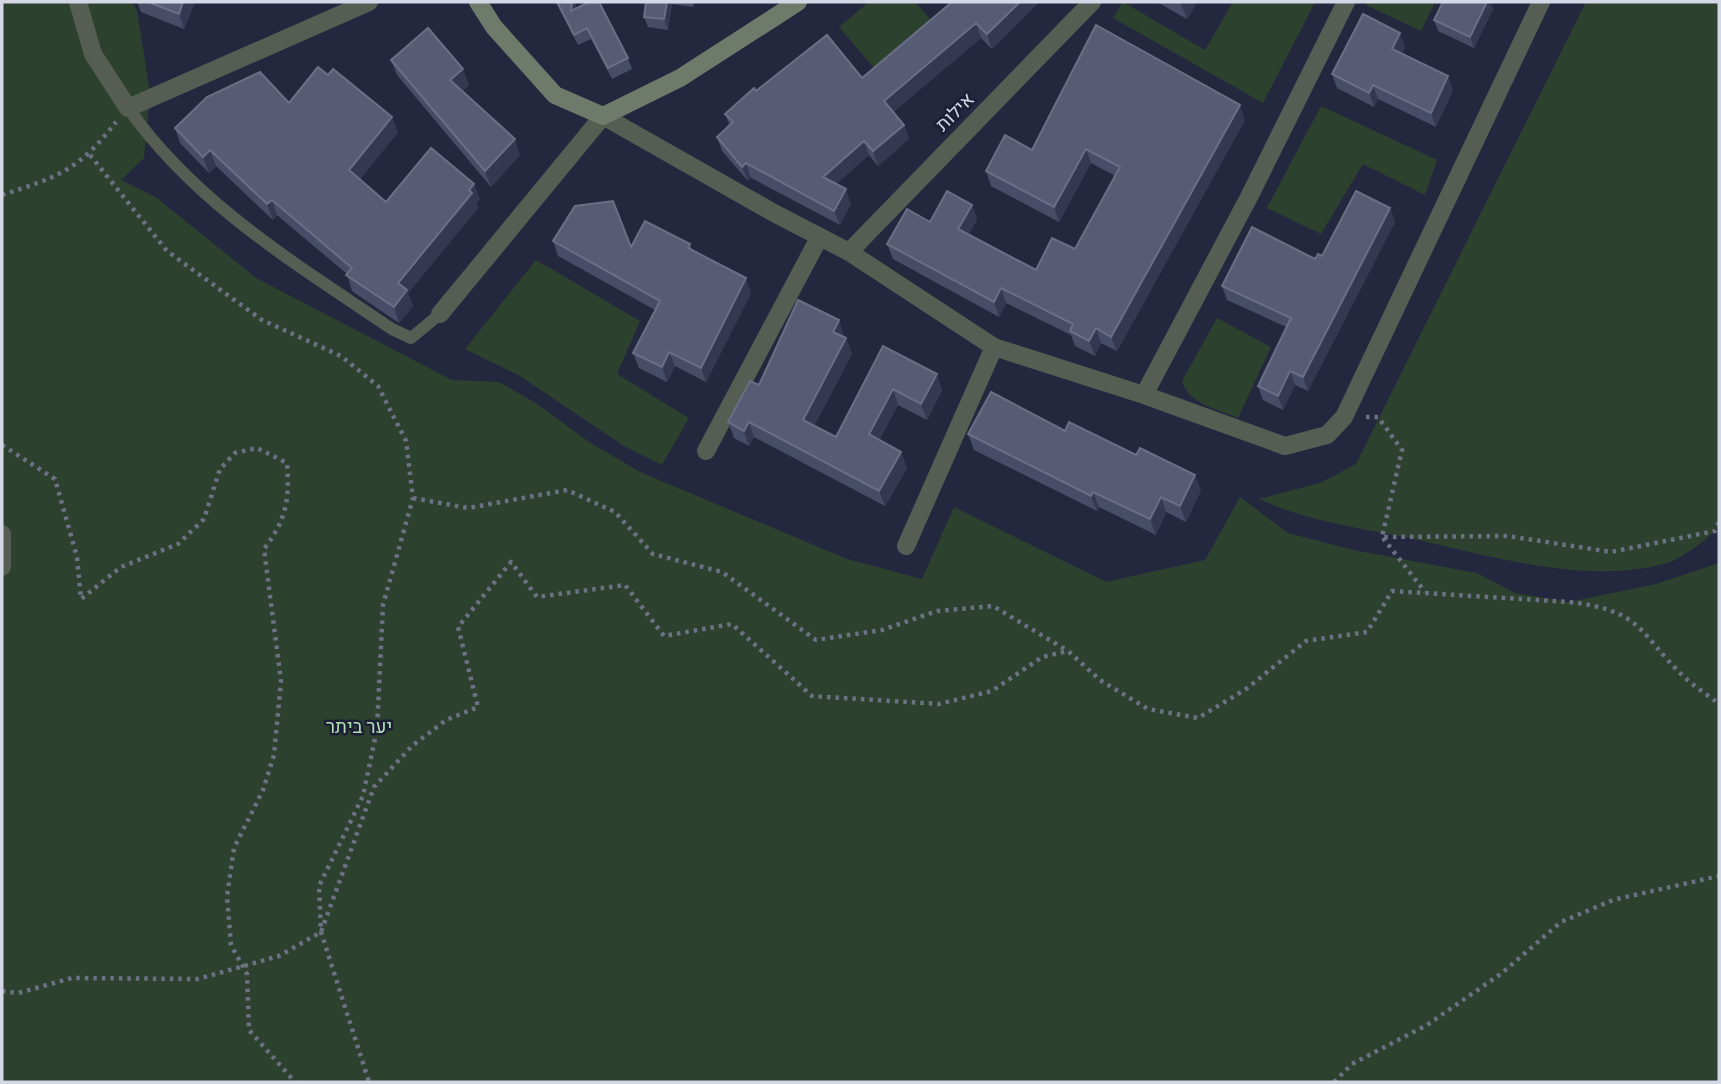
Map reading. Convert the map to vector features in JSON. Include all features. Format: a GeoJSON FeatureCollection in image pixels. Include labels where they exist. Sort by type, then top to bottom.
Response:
{"type":"FeatureCollection","features":[{"type":"Feature","properties":{"kind":"street"},"geometry":{"type":"LineString","coordinates":[[78,2],[93,54],[128,108],[369,2]]}},
{"type":"Feature","properties":{"kind":"street"},"geometry":{"type":"LineString","coordinates":[[478,2],[494,27],[555,95],[603,116],[819,238],[849,252],[995,347],[1144,395],[1285,446],[1327,435],[1344,417],[1541,2]]}},
{"type":"Feature","properties":{"kind":"street"},"geometry":{"type":"LineString","coordinates":[[440,314],[603,116],[680,78],[798,2]]}},
{"type":"Feature","properties":{"kind":"street","name":"אילות"},"geometry":{"type":"LineString","coordinates":[[849,252],[1092,2]]}},
{"type":"Feature","properties":{"kind":"street"},"geometry":{"type":"LineString","coordinates":[[1144,395],[1250,197],[1346,2]]}},
{"type":"Feature","properties":{"kind":"street"},"geometry":{"type":"LineString","coordinates":[[706,451],[819,238]]}},
{"type":"Feature","properties":{"kind":"street"},"geometry":{"type":"LineString","coordinates":[[906,546],[995,347]]}},
{"type":"Feature","properties":{"kind":"street"},"geometry":{"type":"LineString","coordinates":[[2,534],[2,567]]}},
{"type":"Feature","properties":{"kind":"lane"},"geometry":{"type":"LineString","coordinates":[[128,108],[152,142],[208,197],[260,240],[392,329],[411,338],[440,314]]}},
{"type":"Feature","properties":{"kind":"path"},"geometry":{"type":"LineString","coordinates":[[2,195],[57,177],[90,155],[128,108]]}},
{"type":"Feature","properties":{"kind":"path"},"geometry":{"type":"LineString","coordinates":[[90,155],[167,251],[262,320],[341,356],[378,386],[406,441],[412,499],[383,606],[377,729],[363,796],[319,886],[321,932],[369,1082]]}},
{"type":"Feature","properties":{"kind":"path"},"geometry":{"type":"LineString","coordinates":[[1344,417],[1378,417],[1402,450],[1382,537]]}},
{"type":"Feature","properties":{"kind":"path"},"geometry":{"type":"LineString","coordinates":[[2,445],[55,479],[77,557],[81,599],[121,568],[178,544],[195,528],[204,519],[220,469],[235,453],[257,448],[287,463],[289,484],[282,525],[264,549],[281,681],[274,755],[263,790],[234,848],[227,896],[231,945],[247,974],[249,1030],[295,1082]]}},
{"type":"Feature","properties":{"kind":"path"},"geometry":{"type":"LineString","coordinates":[[412,499],[468,508],[567,490],[615,512],[653,554],[722,572],[816,640],[882,630],[937,611],[993,606],[1068,651],[1100,680],[1148,709],[1198,718],[1246,689],[1306,641],[1367,632],[1392,591],[1591,604],[1623,615],[1643,628],[1685,677],[1719,704]]}},
{"type":"Feature","properties":{"kind":"path"},"geometry":{"type":"LineString","coordinates":[[1382,537],[1508,536],[1611,552],[1715,531],[1719,522]]}},
{"type":"Feature","properties":{"kind":"path"},"geometry":{"type":"LineString","coordinates":[[1382,537],[1426,593]]}},
{"type":"Feature","properties":{"kind":"path"},"geometry":{"type":"LineString","coordinates":[[2,991],[18,993],[72,978],[198,979],[279,956],[321,932],[374,787],[412,746],[446,720],[478,707],[458,626],[510,562],[537,597],[625,585],[664,636],[733,624],[812,696],[939,704],[992,691],[1042,657],[1068,651]]}},
{"type":"Feature","properties":{"kind":"path"},"geometry":{"type":"LineString","coordinates":[[1334,1082],[1352,1064],[1427,1025],[1502,973],[1561,922],[1613,900],[1719,876]]}},
{"type":"Feature","properties":{"kind":"green space","name":"יער ביתר"},"geometry":{"type":"Polygon","coordinates":[[[2,2],[132,2],[137,10],[150,93],[144,158],[121,180],[157,198],[256,278],[452,380],[499,382],[537,404],[589,442],[640,472],[847,559],[922,579],[954,507],[1106,582],[1205,560],[1240,497],[1288,533],[1353,550],[1477,573],[1515,593],[1569,602],[1656,584],[1719,563],[1719,1082],[2,1082],[2,2]]]}},
{"type":"Feature","properties":{"kind":"green space"},"geometry":{"type":"Polygon","coordinates":[[[869,2],[915,2],[931,20],[875,69],[839,27],[869,2]]]}},
{"type":"Feature","properties":{"kind":"green space"},"geometry":{"type":"Polygon","coordinates":[[[1123,2],[1205,50],[1233,2],[1315,2],[1263,103],[1113,18],[1123,2]]]}},
{"type":"Feature","properties":{"kind":"green space"},"geometry":{"type":"Polygon","coordinates":[[[1367,2],[1435,2],[1421,31],[1366,5],[1367,2]]]}},
{"type":"Feature","properties":{"kind":"green space"},"geometry":{"type":"Polygon","coordinates":[[[1586,2],[1719,2],[1719,526],[1695,547],[1667,563],[1636,569],[1571,570],[1538,566],[1333,523],[1259,499],[1320,483],[1356,464],[1586,2]]]}},
{"type":"Feature","properties":{"kind":"green space"},"geometry":{"type":"Polygon","coordinates":[[[1321,106],[1437,160],[1425,195],[1363,164],[1321,234],[1267,208],[1321,106]]]}},
{"type":"Feature","properties":{"kind":"green space"},"geometry":{"type":"Polygon","coordinates":[[[536,260],[640,321],[617,374],[689,418],[662,465],[624,446],[520,376],[465,349],[536,260]]]}},
{"type":"Feature","properties":{"kind":"green space"},"geometry":{"type":"Polygon","coordinates":[[[1217,318],[1271,347],[1238,418],[1197,400],[1185,389],[1182,381],[1217,318]]]}},
{"type":"Feature","properties":{"kind":"building"},"geometry":{"type":"Polygon","coordinates":[[[148,2],[183,2],[179,14],[148,2]]]}},
{"type":"Feature","properties":{"kind":"building"},"geometry":{"type":"Polygon","coordinates":[[[557,2],[572,2],[571,11],[589,2],[599,2],[628,58],[608,68],[587,28],[574,35],[557,2]]]}},
{"type":"Feature","properties":{"kind":"building"},"geometry":{"type":"Polygon","coordinates":[[[646,2],[667,2],[664,19],[644,17],[646,2]]]}},
{"type":"Feature","properties":{"kind":"building"},"geometry":{"type":"Polygon","coordinates":[[[952,2],[1020,2],[987,34],[976,23],[884,101],[904,125],[873,151],[864,141],[823,177],[846,189],[834,211],[746,163],[742,167],[717,137],[733,122],[725,114],[754,88],[756,91],[827,35],[862,78],[952,2]]]}},
{"type":"Feature","properties":{"kind":"building"},"geometry":{"type":"Polygon","coordinates":[[[1443,2],[1487,2],[1470,37],[1434,20],[1443,2]]]}},
{"type":"Feature","properties":{"kind":"building"},"geometry":{"type":"Polygon","coordinates":[[[1363,14],[1400,33],[1392,49],[1448,76],[1431,113],[1373,85],[1369,93],[1332,74],[1363,14]]]}},
{"type":"Feature","properties":{"kind":"building"},"geometry":{"type":"Polygon","coordinates":[[[1096,25],[1240,105],[1111,337],[1096,328],[1089,341],[1070,331],[1073,324],[1001,288],[994,302],[887,244],[907,209],[930,222],[947,191],[972,205],[958,229],[1036,270],[1052,238],[1075,249],[1120,167],[1086,149],[1054,207],[986,171],[1005,135],[1032,150],[1096,25]]]}},
{"type":"Feature","properties":{"kind":"building"},"geometry":{"type":"Polygon","coordinates":[[[428,28],[463,69],[450,80],[515,139],[485,171],[391,60],[428,28]]]}},
{"type":"Feature","properties":{"kind":"building"},"geometry":{"type":"Polygon","coordinates":[[[318,67],[328,75],[333,69],[392,117],[349,170],[386,202],[431,148],[474,184],[469,190],[472,193],[398,283],[407,290],[394,307],[346,275],[352,268],[272,200],[267,204],[210,150],[203,157],[175,128],[207,97],[260,72],[289,103],[318,67]]]}},
{"type":"Feature","properties":{"kind":"building"},"geometry":{"type":"Polygon","coordinates":[[[1356,191],[1390,208],[1303,377],[1290,371],[1278,396],[1258,386],[1291,318],[1222,286],[1252,227],[1315,259],[1318,254],[1322,256],[1356,191]]]}},
{"type":"Feature","properties":{"kind":"building"},"geometry":{"type":"Polygon","coordinates":[[[613,201],[631,247],[645,221],[690,244],[688,248],[746,278],[701,368],[669,352],[662,367],[633,353],[660,301],[553,241],[575,206],[613,201]]]}},
{"type":"Feature","properties":{"kind":"building"},"geometry":{"type":"Polygon","coordinates":[[[798,300],[839,320],[833,332],[846,338],[803,420],[836,437],[883,346],[937,374],[921,404],[893,389],[869,434],[901,452],[879,491],[749,422],[744,431],[728,422],[750,381],[759,385],[798,300]]]}},
{"type":"Feature","properties":{"kind":"building"},"geometry":{"type":"Polygon","coordinates":[[[991,392],[1065,431],[1069,422],[1136,455],[1140,448],[1195,475],[1180,506],[1161,497],[1150,519],[1093,492],[1091,496],[968,434],[991,392]]]}}]}
